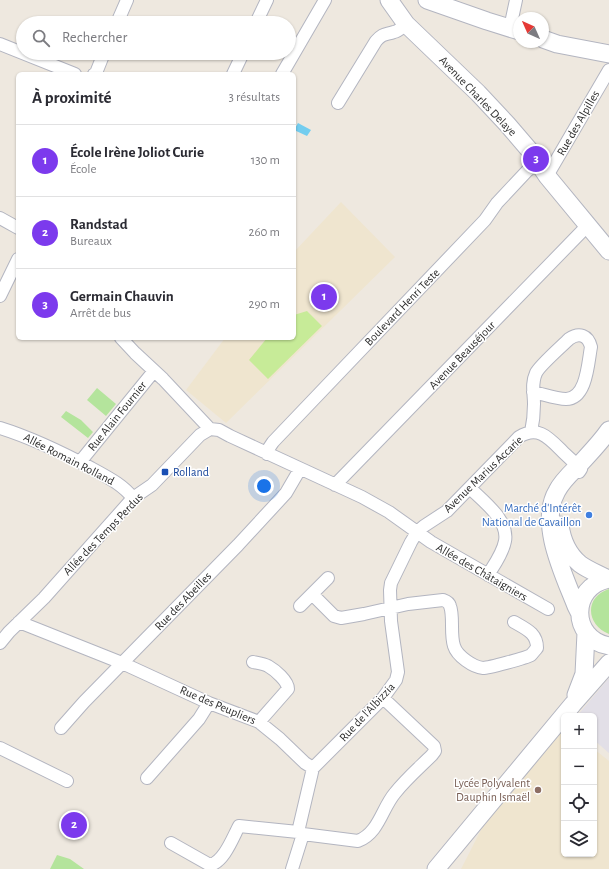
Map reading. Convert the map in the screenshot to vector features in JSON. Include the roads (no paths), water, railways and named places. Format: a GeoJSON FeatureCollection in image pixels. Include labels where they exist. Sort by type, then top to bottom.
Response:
{"type":"FeatureCollection","features":[{"type":"Feature","properties":{"kind":"street"},"geometry":{"type":"LineString","coordinates":[[120,16],[127,0]]}},
{"type":"Feature","properties":{"kind":"street"},"geometry":{"type":"LineString","coordinates":[[259,16],[267,0]]}},
{"type":"Feature","properties":{"kind":"street"},"geometry":{"type":"LineString","coordinates":[[296,49],[324,0]]}},
{"type":"Feature","properties":{"kind":"street","name":"Avenue Charles Delaye"},"geometry":{"type":"LineString","coordinates":[[389,0],[402,20],[482,98],[506,124],[609,251]]}},
{"type":"Feature","properties":{"kind":"street"},"geometry":{"type":"LineString","coordinates":[[338,103],[381,35],[400,30],[402,6],[407,0]]}},
{"type":"Feature","properties":{"kind":"street"},"geometry":{"type":"LineString","coordinates":[[426,0],[513,29]]}},
{"type":"Feature","properties":{"kind":"street"},"geometry":{"type":"LineString","coordinates":[[516,0],[516,12]]}},
{"type":"Feature","properties":{"kind":"street"},"geometry":{"type":"LineString","coordinates":[[549,41],[609,54]]}},
{"type":"Feature","properties":{"kind":"street"},"geometry":{"type":"LineString","coordinates":[[0,44],[16,50]]}},
{"type":"Feature","properties":{"kind":"street"},"geometry":{"type":"LineString","coordinates":[[40,60],[70,72]]}},
{"type":"Feature","properties":{"kind":"street"},"geometry":{"type":"LineString","coordinates":[[96,72],[101,60]]}},
{"type":"Feature","properties":{"kind":"street"},"geometry":{"type":"LineString","coordinates":[[234,72],[240,60]]}},
{"type":"Feature","properties":{"kind":"street"},"geometry":{"type":"LineString","coordinates":[[283,72],[290,60]]}},
{"type":"Feature","properties":{"kind":"street","name":"Rue des Alpilles"},"geometry":{"type":"LineString","coordinates":[[544,171],[609,70]]}},
{"type":"Feature","properties":{"kind":"street","name":"Boulevard Henri Teste"},"geometry":{"type":"LineString","coordinates":[[267,454],[268,448],[273,442],[486,220],[497,204],[527,171],[531,168],[544,171]]}},
{"type":"Feature","properties":{"kind":"street"},"geometry":{"type":"LineString","coordinates":[[0,218],[16,227]]}},
{"type":"Feature","properties":{"kind":"street","name":"Avenue Beauséjour"},"geometry":{"type":"LineString","coordinates":[[335,485],[588,225]]}},
{"type":"Feature","properties":{"kind":"street"},"geometry":{"type":"LineString","coordinates":[[0,296],[16,263]]}},
{"type":"Feature","properties":{"kind":"street"},"geometry":{"type":"LineString","coordinates":[[531,432],[534,415],[532,392],[536,372],[569,339],[574,336],[585,336],[590,342],[591,347],[584,386],[578,393],[573,398],[566,399],[532,392]]}},
{"type":"Feature","properties":{"kind":"street"},"geometry":{"type":"LineString","coordinates":[[123,340],[163,379],[210,429],[218,430],[335,485],[388,512],[417,532]]}},
{"type":"Feature","properties":{"kind":"street","name":"Rue Alain Fournier"},"geometry":{"type":"LineString","coordinates":[[80,462],[154,371]]}},
{"type":"Feature","properties":{"kind":"street","name":"Allée Romain Rolland"},"geometry":{"type":"LineString","coordinates":[[0,428],[35,440],[80,462],[116,481],[133,498]]}},
{"type":"Feature","properties":{"kind":"street","name":"Allée des Temps Perdus"},"geometry":{"type":"LineString","coordinates":[[0,643],[4,630],[19,622],[44,598],[133,498],[152,485],[200,435],[210,429]]}},
{"type":"Feature","properties":{"kind":"street"},"geometry":{"type":"LineString","coordinates":[[609,430],[556,491],[551,506],[550,521],[557,554],[586,633],[597,642],[609,646]]}},
{"type":"Feature","properties":{"kind":"street","name":"Avenue Marius Accarie"},"geometry":{"type":"LineString","coordinates":[[417,532],[447,511],[519,437],[531,432],[543,434],[549,438],[578,466]]}},
{"type":"Feature","properties":{"kind":"street"},"geometry":{"type":"LineString","coordinates":[[558,511],[566,495],[573,486],[609,448]]}},
{"type":"Feature","properties":{"kind":"street"},"geometry":{"type":"LineString","coordinates":[[578,466],[580,471],[561,495],[558,504],[561,531],[566,546],[580,564],[608,579]]}},
{"type":"Feature","properties":{"kind":"street","name":"Rue des Abeilles"},"geometry":{"type":"LineString","coordinates":[[61,728],[122,663],[238,545],[286,493],[300,469]]}},
{"type":"Feature","properties":{"kind":"street"},"geometry":{"type":"LineString","coordinates":[[470,488],[502,521],[506,534],[502,549],[488,575]]}},
{"type":"Feature","properties":{"kind":"street","name":"Allée des Châtaigniers"},"geometry":{"type":"LineString","coordinates":[[417,532],[431,542],[548,609]]}},
{"type":"Feature","properties":{"kind":"street","name":"Rue de l'Albizzia"},"geometry":{"type":"LineString","coordinates":[[313,768],[383,698],[396,680],[398,672],[390,608],[390,590],[391,583],[417,532]]}},
{"type":"Feature","properties":{"kind":"street"},"geometry":{"type":"LineString","coordinates":[[300,606],[328,578]]}},
{"type":"Feature","properties":{"kind":"street"},"geometry":{"type":"LineString","coordinates":[[579,612],[585,594],[595,584],[608,579]]}},
{"type":"Feature","properties":{"kind":"street"},"geometry":{"type":"LineString","coordinates":[[312,594],[334,616],[341,618],[408,604],[443,600],[447,602],[451,608],[454,647],[459,654],[474,665],[483,668],[531,655],[537,648],[535,637],[529,631],[514,622]]}},
{"type":"Feature","properties":{"kind":"street","name":"Rue des Peupliers"},"geometry":{"type":"LineString","coordinates":[[19,622],[122,663],[209,703],[259,722],[313,768]]}},
{"type":"Feature","properties":{"kind":"street"},"geometry":{"type":"LineString","coordinates":[[573,704],[584,674],[586,633]]}},
{"type":"Feature","properties":{"kind":"street"},"geometry":{"type":"LineString","coordinates":[[253,662],[268,666],[286,681],[288,685],[288,689],[266,712],[259,722]]}},
{"type":"Feature","properties":{"kind":"street"},"geometry":{"type":"LineString","coordinates":[[436,869],[573,704],[609,663]]}},
{"type":"Feature","properties":{"kind":"street"},"geometry":{"type":"LineString","coordinates":[[171,842],[210,865],[215,864],[221,858],[239,826],[358,841],[365,838],[373,830],[394,793],[435,751],[434,746],[383,698]]}},
{"type":"Feature","properties":{"kind":"street"},"geometry":{"type":"LineString","coordinates":[[147,778],[199,719],[209,703]]}},
{"type":"Feature","properties":{"kind":"street"},"geometry":{"type":"LineString","coordinates":[[0,748],[67,782]]}},
{"type":"Feature","properties":{"kind":"street"},"geometry":{"type":"LineString","coordinates":[[292,869],[301,833],[313,768]]}},
{"type":"Feature","properties":{"kind":"water"},"geometry":{"type":"Polygon","coordinates":[[[298,123],[311,130],[307,136],[296,131],[298,123]]]}},
{"type":"Feature","properties":{"kind":"place","name":"Germain Chauvin"},"geometry":{"type":"Point","coordinates":[536,159]}},
{"type":"Feature","properties":{"kind":"place","name":"École Irène Joliot Curie"},"geometry":{"type":"Point","coordinates":[324,297]}},
{"type":"Feature","properties":{"kind":"place","name":"Rolland"},"geometry":{"type":"Point","coordinates":[165,472]}},
{"type":"Feature","properties":{"kind":"place","name":"Marché d'Intérêt National de Cavaillon"},"geometry":{"type":"Point","coordinates":[589,515]}},
{"type":"Feature","properties":{"kind":"place","name":"Lycée Polyvalent Dauphin Ismaël"},"geometry":{"type":"Point","coordinates":[538,790]}},
{"type":"Feature","properties":{"kind":"place","name":"Randstad"},"geometry":{"type":"Point","coordinates":[74,825]}}]}
